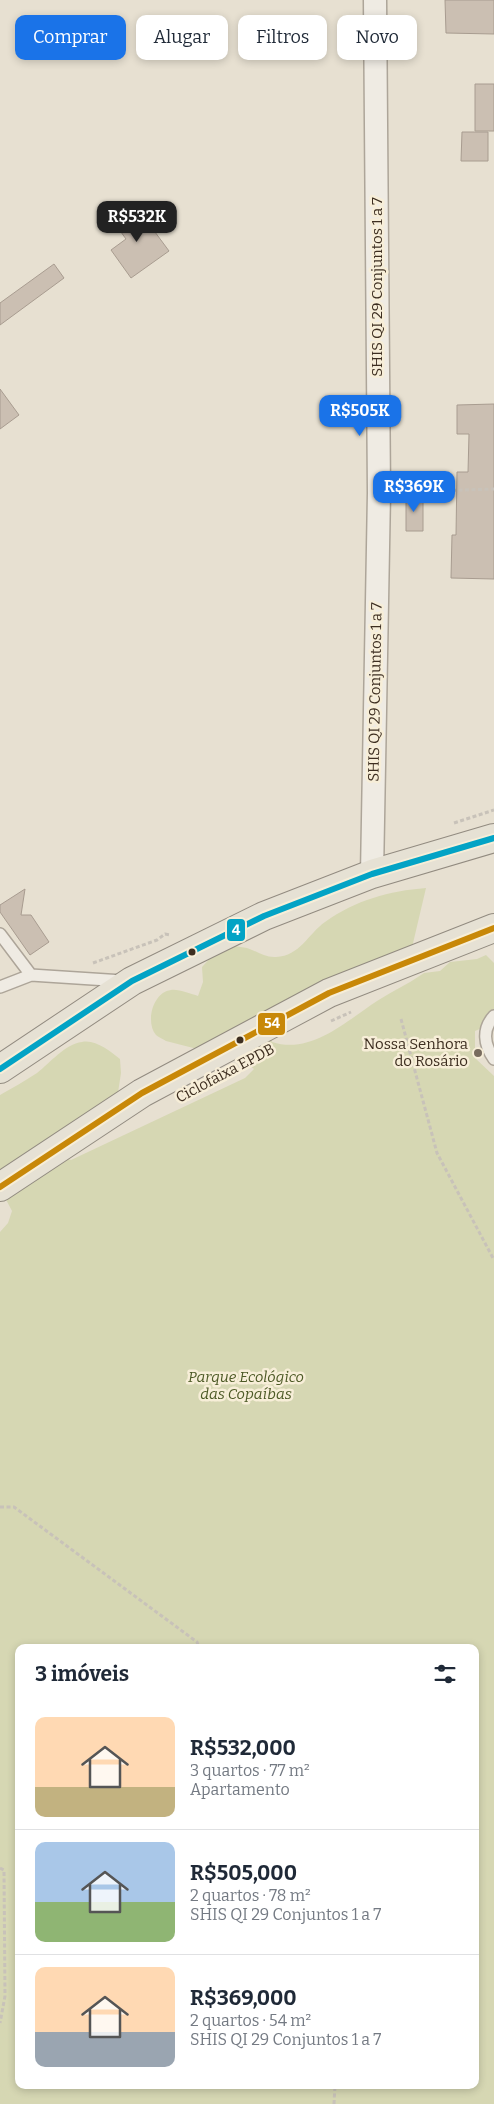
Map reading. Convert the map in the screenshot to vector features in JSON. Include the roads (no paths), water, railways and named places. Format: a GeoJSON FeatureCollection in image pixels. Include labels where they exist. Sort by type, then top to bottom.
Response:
{"type":"FeatureCollection","features":[{"type":"Feature","properties":{"kind":"main road"},"geometry":{"type":"LineString","coordinates":[[0,1070],[132,981],[264,916],[372,874],[494,838]]}},
{"type":"Feature","properties":{"kind":"main road"},"geometry":{"type":"LineString","coordinates":[[0,1187],[142,1093],[329,993],[492,934]]}},
{"type":"Feature","properties":{"kind":"street","name":"SHIS QI 29 Conjuntos 1 a 7"},"geometry":{"type":"LineString","coordinates":[[372,874],[379,494],[375,0]]}},
{"type":"Feature","properties":{"kind":"lane"},"geometry":{"type":"LineString","coordinates":[[0,934],[31,975]]}},
{"type":"Feature","properties":{"kind":"lane"},"geometry":{"type":"LineString","coordinates":[[0,988],[31,975],[132,981]]}},
{"type":"Feature","properties":{"kind":"lane"},"geometry":{"type":"LineString","coordinates":[[494,1016],[490,1020],[485,1038],[486,1046],[494,1059]]}},
{"type":"Feature","properties":{"kind":"place","name":"Nossa Senhora do Rosário"},"geometry":{"type":"Point","coordinates":[478,1053]}},
{"type":"Feature","properties":{"kind":"park label","name":"Parque Ecológico das Copaíbas"},"geometry":{"type":"Point","coordinates":[246,1386]}}]}
